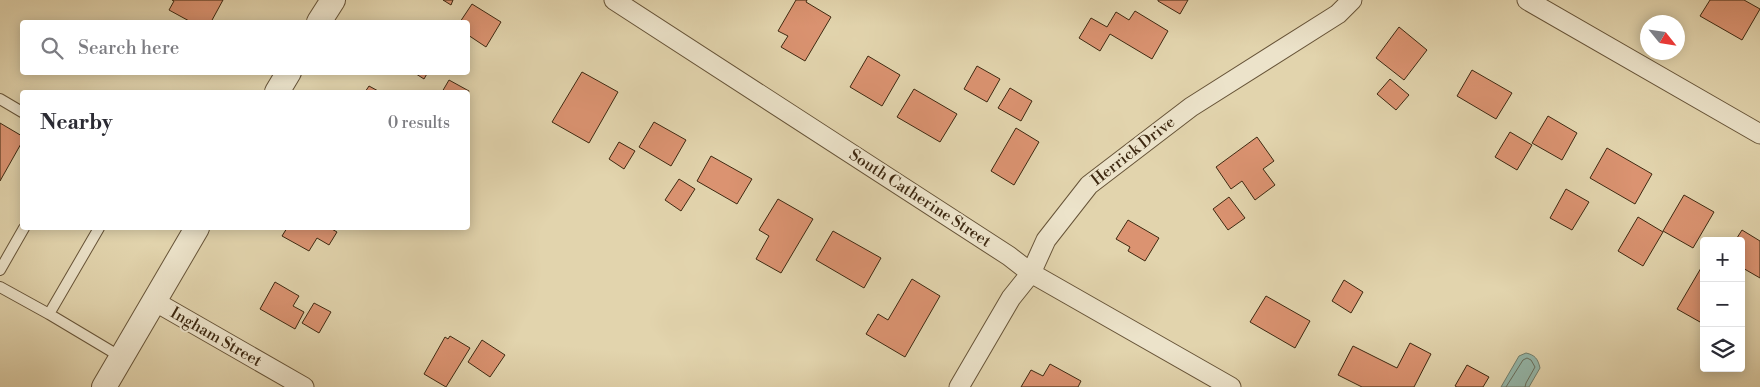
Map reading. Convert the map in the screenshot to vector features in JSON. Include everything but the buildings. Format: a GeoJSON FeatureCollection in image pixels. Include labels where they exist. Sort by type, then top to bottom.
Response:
{"type":"FeatureCollection","features":[{"type":"Feature","properties":{"kind":"street"},"geometry":{"type":"LineString","coordinates":[[320,20],[333,0]]}},
{"type":"Feature","properties":{"kind":"street","name":"South Catherine Street"},"geometry":{"type":"LineString","coordinates":[[614,0],[1009,256],[1030,273],[1231,387]]}},
{"type":"Feature","properties":{"kind":"street","name":"Herrick Drive"},"geometry":{"type":"LineString","coordinates":[[959,387],[1011,298],[1030,273],[1046,240],[1089,185],[1191,107],[1338,14],[1352,0]]}},
{"type":"Feature","properties":{"kind":"street"},"geometry":{"type":"LineString","coordinates":[[1527,0],[1760,134]]}},
{"type":"Feature","properties":{"kind":"street"},"geometry":{"type":"LineString","coordinates":[[278,90],[287,75]]}},
{"type":"Feature","properties":{"kind":"street"},"geometry":{"type":"LineString","coordinates":[[104,387],[196,230]]}},
{"type":"Feature","properties":{"kind":"street","name":"Ingham Street"},"geometry":{"type":"LineString","coordinates":[[154,301],[304,387]]}},
{"type":"Feature","properties":{"kind":"lane"},"geometry":{"type":"LineString","coordinates":[[0,98],[20,111]]}},
{"type":"Feature","properties":{"kind":"lane"},"geometry":{"type":"LineString","coordinates":[[0,270],[23,230]]}},
{"type":"Feature","properties":{"kind":"lane"},"geometry":{"type":"LineString","coordinates":[[49,314],[98,230]]}},
{"type":"Feature","properties":{"kind":"lane"},"geometry":{"type":"LineString","coordinates":[[0,287],[122,357]]}},
{"type":"Feature","properties":{"kind":"water"},"geometry":{"type":"Polygon","coordinates":[[[1526,353],[1536,358],[1540,368],[1529,387],[1501,387],[1519,356],[1526,353]]]}}]}
